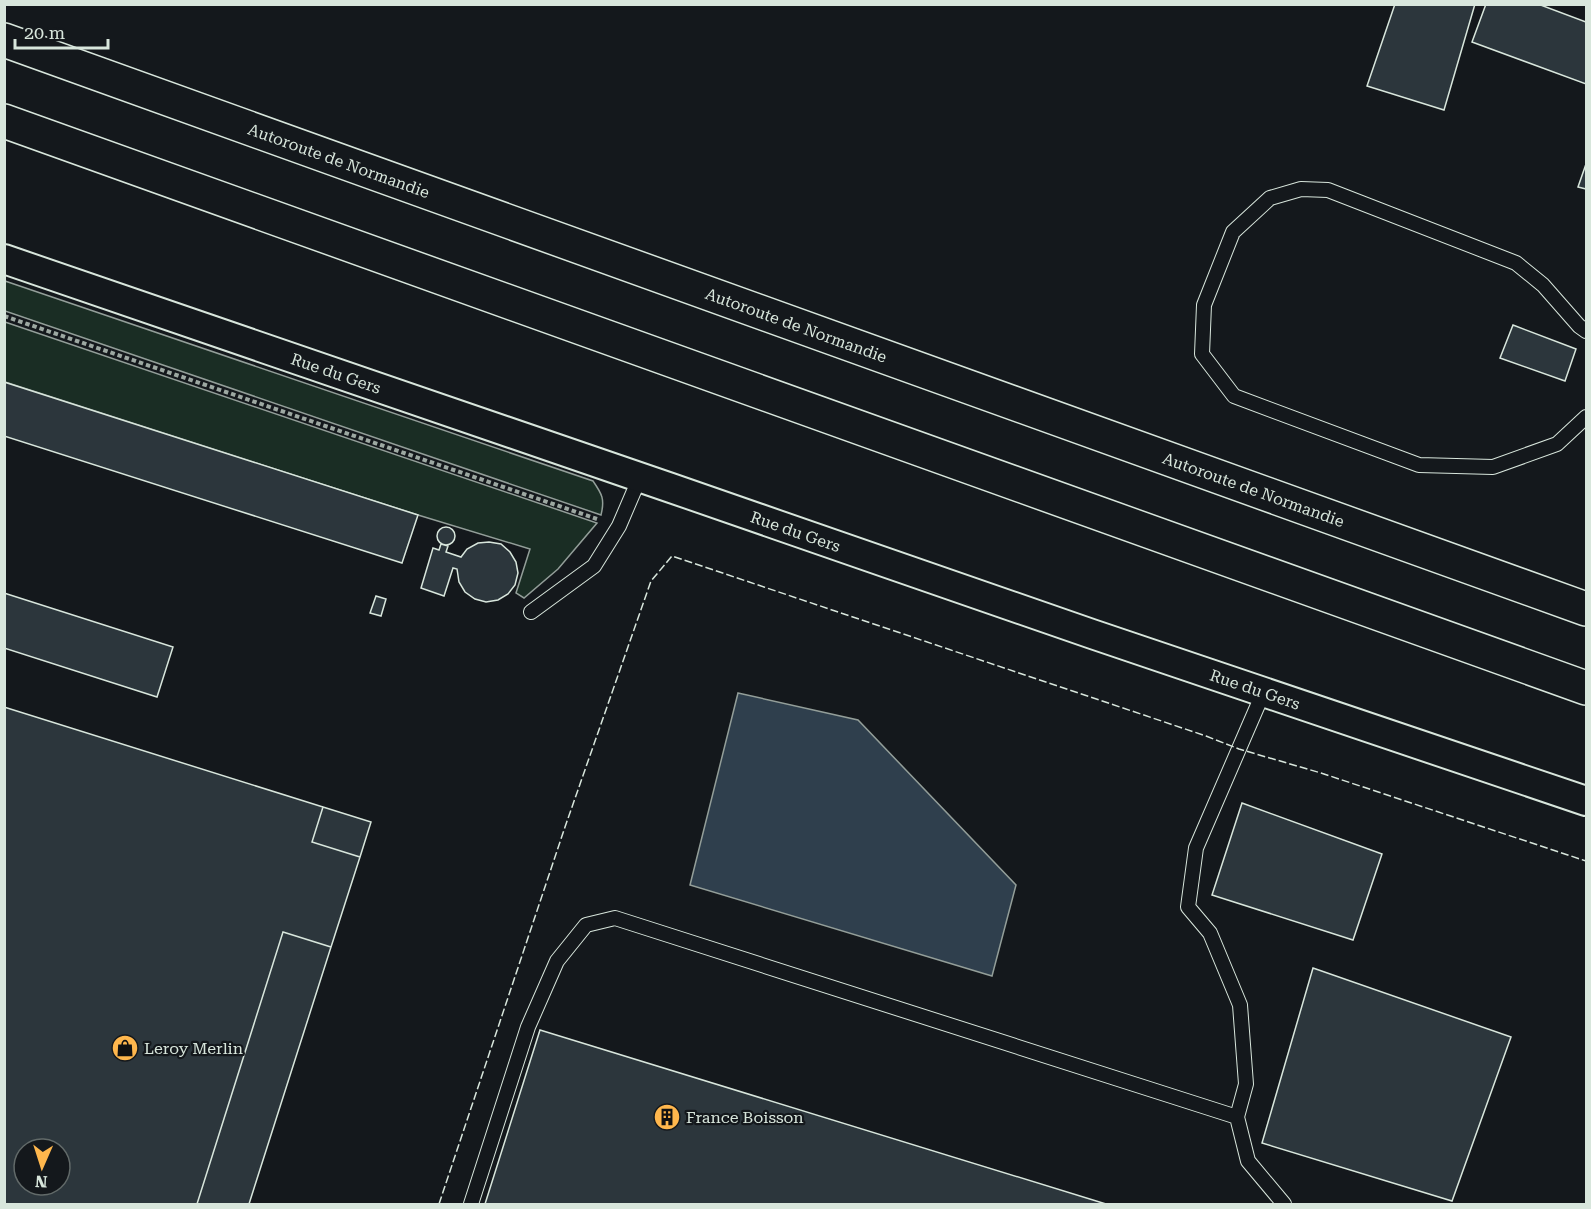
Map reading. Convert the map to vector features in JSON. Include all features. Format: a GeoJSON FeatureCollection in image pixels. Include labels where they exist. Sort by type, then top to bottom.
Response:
{"type":"FeatureCollection","features":[{"type":"Feature","properties":{"kind":"highway","name":"Autoroute de Normandie"},"geometry":{"type":"LineString","coordinates":[[4,40],[1587,609]]}},
{"type":"Feature","properties":{"kind":"highway"},"geometry":{"type":"LineString","coordinates":[[4,121],[1587,688]]}},
{"type":"Feature","properties":{"kind":"street","name":"Rue du Gers"},"geometry":{"type":"LineString","coordinates":[[4,259],[1081,630],[1587,801]]}},
{"type":"Feature","properties":{"kind":"lane"},"geometry":{"type":"LineString","coordinates":[[1587,330],[1579,327],[1543,285],[1516,263],[1328,190],[1301,189],[1270,198],[1233,232],[1204,305],[1202,354],[1234,396],[1419,465],[1493,467],[1557,444],[1587,417]]}},
{"type":"Feature","properties":{"kind":"lane"},"geometry":{"type":"LineString","coordinates":[[531,612],[594,566],[619,526],[640,477]]}},
{"type":"Feature","properties":{"kind":"lane"},"geometry":{"type":"LineString","coordinates":[[1264,692],[1196,848],[1188,907],[1210,933],[1240,1005],[1246,1084],[1237,1117],[1248,1161],[1284,1204]]}},
{"type":"Feature","properties":{"kind":"lane"},"geometry":{"type":"LineString","coordinates":[[471,1204],[528,1027],[557,961],[586,925],[615,918],[1237,1117]]}},
{"type":"Feature","properties":{"kind":"path"},"geometry":{"type":"LineString","coordinates":[[4,316],[619,526]]}},
{"type":"Feature","properties":{"kind":"green space"},"geometry":{"type":"Polygon","coordinates":[[[5,281],[593,481],[602,497],[601,515],[5,311],[5,281]]]}},
{"type":"Feature","properties":{"kind":"green space"},"geometry":{"type":"Polygon","coordinates":[[[5,322],[597,523],[558,569],[524,598],[516,593],[530,549],[5,382],[5,322]]]}},
{"type":"Feature","properties":{"kind":"water"},"geometry":{"type":"Polygon","coordinates":[[[738,693],[858,720],[1016,885],[992,976],[690,885],[738,693]]]}},
{"type":"Feature","properties":{"kind":"building"},"geometry":{"type":"Polygon","coordinates":[[[1395,4],[1475,4],[1444,110],[1367,86],[1395,4]]]}},
{"type":"Feature","properties":{"kind":"building"},"geometry":{"type":"Polygon","coordinates":[[[1486,4],[1538,4],[1586,22],[1586,84],[1472,42],[1486,4]]]}},
{"type":"Feature","properties":{"kind":"building"},"geometry":{"type":"Polygon","coordinates":[[[1586,164],[1586,189],[1578,187],[1586,164]]]}},
{"type":"Feature","properties":{"kind":"building"},"geometry":{"type":"Polygon","coordinates":[[[1513,325],[1576,349],[1565,381],[1500,358],[1513,325]]]}},
{"type":"Feature","properties":{"kind":"building"},"geometry":{"type":"Polygon","coordinates":[[[4,382],[418,515],[402,563],[4,436],[4,382]]]}},
{"type":"Feature","properties":{"kind":"building"},"geometry":{"type":"Polygon","coordinates":[[[446,527],[452,530],[455,536],[452,542],[446,545],[440,542],[437,536],[440,530],[446,527]]]}},
{"type":"Feature","properties":{"kind":"building"},"geometry":{"type":"Polygon","coordinates":[[[478,543],[501,544],[516,562],[518,573],[515,585],[508,594],[498,600],[486,602],[475,599],[465,592],[459,582],[457,569],[453,568],[444,596],[421,588],[433,548],[439,550],[441,544],[448,546],[446,552],[461,557],[467,549],[478,543]]]}},
{"type":"Feature","properties":{"kind":"building"},"geometry":{"type":"Polygon","coordinates":[[[4,593],[173,647],[157,697],[4,648],[4,593]]]}},
{"type":"Feature","properties":{"kind":"building"},"geometry":{"type":"Polygon","coordinates":[[[376,596],[386,599],[381,616],[370,613],[376,596]]]}},
{"type":"Feature","properties":{"kind":"building","name":"Leroy Merlin"},"geometry":{"type":"Polygon","coordinates":[[[4,707],[323,807],[312,842],[360,857],[331,947],[283,932],[197,1204],[4,1204],[4,707]]]}},
{"type":"Feature","properties":{"kind":"building"},"geometry":{"type":"Polygon","coordinates":[[[1242,803],[1382,854],[1353,940],[1212,895],[1242,803]]]}},
{"type":"Feature","properties":{"kind":"building"},"geometry":{"type":"Polygon","coordinates":[[[323,807],[371,822],[360,857],[312,842],[323,807]]]}},
{"type":"Feature","properties":{"kind":"building"},"geometry":{"type":"Polygon","coordinates":[[[283,932],[331,947],[249,1204],[197,1204],[283,932]]]}},
{"type":"Feature","properties":{"kind":"building"},"geometry":{"type":"Polygon","coordinates":[[[1313,968],[1511,1037],[1452,1201],[1262,1143],[1313,968]]]}},
{"type":"Feature","properties":{"kind":"building","name":"France Boisson"},"geometry":{"type":"Polygon","coordinates":[[[540,1030],[1106,1204],[485,1204],[540,1030]]]}},
{"type":"Feature","properties":{"kind":"fence"},"geometry":{"type":"LineString","coordinates":[[439,1204],[565,827],[651,581],[672,556],[1239,749],[1321,773],[1586,861]]}},
{"type":"Feature","properties":{"kind":"place","name":"Leroy Merlin"},"geometry":{"type":"Point","coordinates":[125,1048]}},
{"type":"Feature","properties":{"kind":"place","name":"France Boisson"},"geometry":{"type":"Point","coordinates":[667,1117]}}]}
